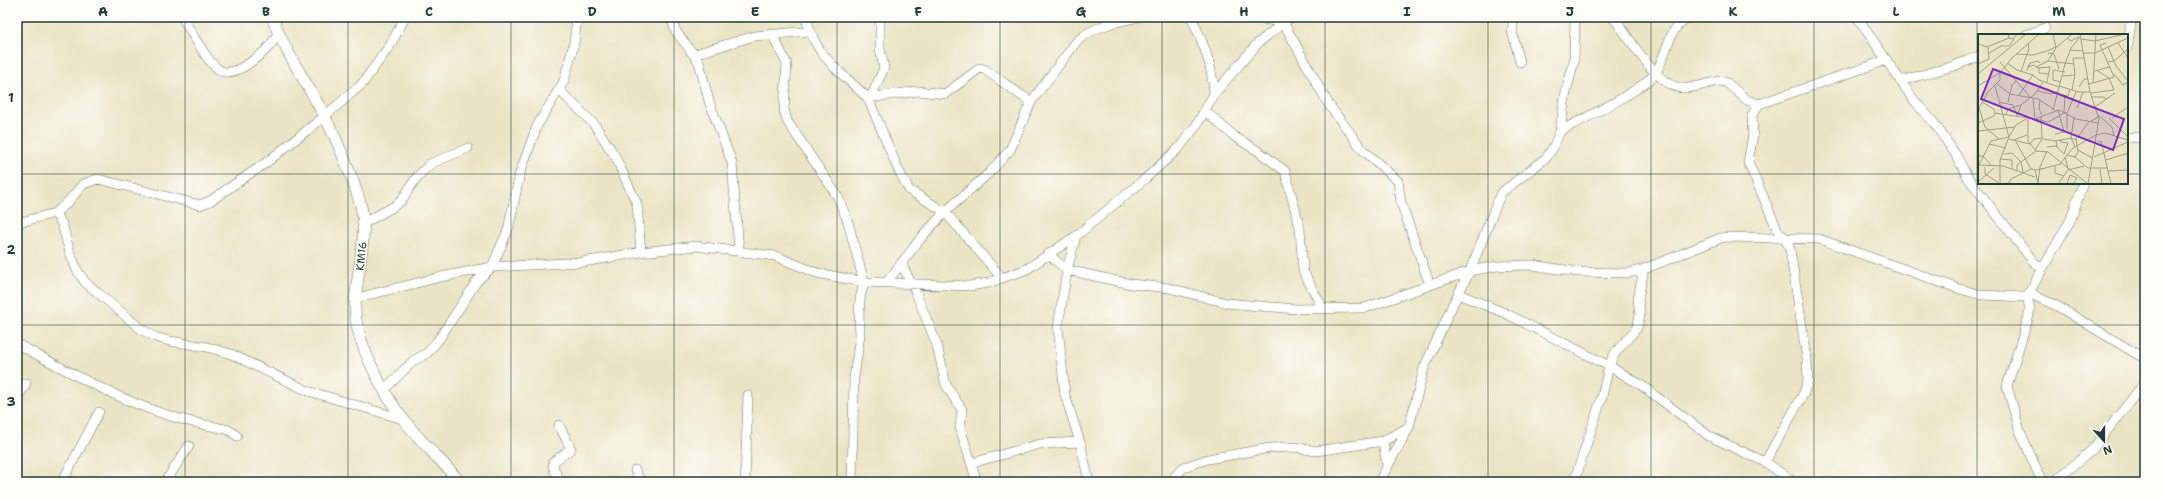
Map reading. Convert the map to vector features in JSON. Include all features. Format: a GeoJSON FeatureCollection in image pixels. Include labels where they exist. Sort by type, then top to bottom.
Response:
{"type":"FeatureCollection","features":[{"type":"Feature","properties":{"kind":"street"},"geometry":{"type":"LineString","coordinates":[[182,17],[207,58],[215,68],[224,72],[240,69],[256,58],[272,44],[278,33]]}},
{"type":"Feature","properties":{"kind":"street","name":"KM16"},"geometry":{"type":"LineString","coordinates":[[272,17],[278,33],[325,116],[353,180],[360,204],[364,223],[356,298],[356,324],[361,342],[385,389],[403,419],[460,482]]}},
{"type":"Feature","properties":{"kind":"street"},"geometry":{"type":"LineString","coordinates":[[17,223],[55,213],[68,202],[83,184],[98,179],[200,205],[210,201],[267,162],[325,116],[362,84],[391,44],[405,17]]}},
{"type":"Feature","properties":{"kind":"street"},"geometry":{"type":"LineString","coordinates":[[385,389],[413,361],[427,353],[439,339],[478,281],[492,267],[508,230],[520,173],[537,126],[541,117],[560,91],[569,63],[577,17]]}},
{"type":"Feature","properties":{"kind":"street"},"geometry":{"type":"LineString","coordinates":[[671,17],[679,37],[695,54],[732,163],[739,251]]}},
{"type":"Feature","properties":{"kind":"street"},"geometry":{"type":"LineString","coordinates":[[805,17],[810,31],[821,52],[835,68],[869,97],[898,169],[909,190],[945,212],[1002,278]]}},
{"type":"Feature","properties":{"kind":"street"},"geometry":{"type":"LineString","coordinates":[[869,97],[884,68],[880,49],[880,17]]}},
{"type":"Feature","properties":{"kind":"street"},"geometry":{"type":"LineString","coordinates":[[886,283],[921,238],[945,212],[989,173],[1010,150],[1031,102],[1083,35],[1117,21],[1139,17]]}},
{"type":"Feature","properties":{"kind":"street"},"geometry":{"type":"LineString","coordinates":[[1191,17],[1208,60],[1214,80],[1214,94]]}},
{"type":"Feature","properties":{"kind":"street"},"geometry":{"type":"LineString","coordinates":[[1246,17],[1276,21],[1287,19]]}},
{"type":"Feature","properties":{"kind":"street"},"geometry":{"type":"LineString","coordinates":[[1514,17],[1512,32],[1520,62]]}},
{"type":"Feature","properties":{"kind":"street"},"geometry":{"type":"LineString","coordinates":[[1379,482],[1409,427],[1424,368],[1470,271],[1501,193],[1547,157],[1554,146],[1560,131],[1565,97],[1574,60],[1575,17]]}},
{"type":"Feature","properties":{"kind":"street"},"geometry":{"type":"LineString","coordinates":[[1613,17],[1655,73],[1666,83],[1684,88],[1716,82],[1727,83],[1746,100],[1759,104],[1887,60]]}},
{"type":"Feature","properties":{"kind":"street"},"geometry":{"type":"LineString","coordinates":[[1560,131],[1624,96],[1655,73],[1677,24],[1690,17]]}},
{"type":"Feature","properties":{"kind":"street"},"geometry":{"type":"LineString","coordinates":[[1857,17],[1900,81],[1939,130],[1956,155],[1968,178],[2026,253],[2042,269]]}},
{"type":"Feature","properties":{"kind":"street"},"geometry":{"type":"LineString","coordinates":[[2128,42],[2132,17]]}},
{"type":"Feature","properties":{"kind":"street"},"geometry":{"type":"LineString","coordinates":[[356,298],[441,277],[492,267],[583,262],[641,252],[696,246],[775,256],[817,273],[864,282],[970,286],[1002,278],[1027,269],[1076,236],[1145,179],[1179,148],[1205,111],[1214,94],[1258,43],[1287,19]]}},
{"type":"Feature","properties":{"kind":"street"},"geometry":{"type":"LineString","coordinates":[[1287,19],[1329,106],[1363,150],[1398,181],[1401,203],[1430,285]]}},
{"type":"Feature","properties":{"kind":"street"},"geometry":{"type":"LineString","coordinates":[[2029,34],[2045,28]]}},
{"type":"Feature","properties":{"kind":"street"},"geometry":{"type":"LineString","coordinates":[[695,54],[754,36],[810,31]]}},
{"type":"Feature","properties":{"kind":"street"},"geometry":{"type":"LineString","coordinates":[[772,34],[787,64],[784,109],[786,121],[838,197],[848,222],[864,282],[858,316],[860,335],[854,384],[852,482]]}},
{"type":"Feature","properties":{"kind":"street"},"geometry":{"type":"LineString","coordinates":[[1900,81],[1954,66],[1978,56]]}},
{"type":"Feature","properties":{"kind":"street"},"geometry":{"type":"LineString","coordinates":[[869,97],[918,91],[945,94],[980,68],[984,69],[1031,102]]}},
{"type":"Feature","properties":{"kind":"street"},"geometry":{"type":"LineString","coordinates":[[560,91],[594,124],[615,156],[636,204],[641,252]]}},
{"type":"Feature","properties":{"kind":"street"},"geometry":{"type":"LineString","coordinates":[[1759,104],[1752,115],[1753,135],[1748,162],[1778,231],[1784,237],[1791,256],[1807,359],[1808,380],[1804,393],[1765,462]]}},
{"type":"Feature","properties":{"kind":"street"},"geometry":{"type":"LineString","coordinates":[[1205,111],[1235,137],[1258,150],[1285,171],[1300,228],[1303,271],[1323,309]]}},
{"type":"Feature","properties":{"kind":"street"},"geometry":{"type":"LineString","coordinates":[[2128,137],[2145,138]]}},
{"type":"Feature","properties":{"kind":"street"},"geometry":{"type":"LineString","coordinates":[[364,223],[397,204],[417,177],[430,164],[468,148]]}},
{"type":"Feature","properties":{"kind":"street"},"geometry":{"type":"LineString","coordinates":[[2042,482],[2020,431],[2007,386],[2028,319],[2030,309],[2029,294],[2071,219],[2083,184]]}},
{"type":"Feature","properties":{"kind":"street"},"geometry":{"type":"LineString","coordinates":[[55,213],[62,224],[70,253],[77,270],[85,282],[140,329],[155,337],[207,347],[231,354],[308,391],[403,419]]}},
{"type":"Feature","properties":{"kind":"street"},"geometry":{"type":"LineString","coordinates":[[1076,236],[1067,270],[1058,327],[1065,395],[1080,442],[1089,482]]}},
{"type":"Feature","properties":{"kind":"street"},"geometry":{"type":"LineString","coordinates":[[1048,254],[1067,270],[1131,284],[1169,288],[1241,306],[1323,309],[1365,308],[1470,271],[1497,266],[1548,266],[1595,274],[1629,273],[1644,269],[1720,238],[1784,237],[1830,242],[1957,288],[1981,295],[2029,294],[2035,296],[2057,306],[2145,358]]}},
{"type":"Feature","properties":{"kind":"street"},"geometry":{"type":"LineString","coordinates":[[901,263],[916,293],[937,344],[946,385],[962,410],[960,427],[977,482]]}},
{"type":"Feature","properties":{"kind":"street"},"geometry":{"type":"LineString","coordinates":[[1574,482],[1600,400],[1609,366],[1615,353],[1637,328],[1640,315],[1638,298],[1644,269]]}},
{"type":"Feature","properties":{"kind":"street"},"geometry":{"type":"LineString","coordinates":[[1458,294],[1505,313],[1609,366],[1641,385],[1709,436],[1765,462],[1794,482]]}},
{"type":"Feature","properties":{"kind":"street"},"geometry":{"type":"LineString","coordinates":[[17,344],[106,391],[132,402],[162,414],[229,430],[237,436]]}},
{"type":"Feature","properties":{"kind":"street"},"geometry":{"type":"LineString","coordinates":[[2054,482],[2092,450],[2145,382]]}},
{"type":"Feature","properties":{"kind":"street"},"geometry":{"type":"LineString","coordinates":[[17,400],[26,383]]}},
{"type":"Feature","properties":{"kind":"street"},"geometry":{"type":"LineString","coordinates":[[745,482],[748,395]]}},
{"type":"Feature","properties":{"kind":"street"},"geometry":{"type":"LineString","coordinates":[[62,482],[99,412]]}},
{"type":"Feature","properties":{"kind":"street"},"geometry":{"type":"LineString","coordinates":[[559,424],[571,448],[553,462],[554,470],[561,482]]}},
{"type":"Feature","properties":{"kind":"street"},"geometry":{"type":"LineString","coordinates":[[1172,482],[1174,477],[1184,467],[1214,458],[1270,448],[1294,447],[1316,451],[1383,441],[1409,427]]}},
{"type":"Feature","properties":{"kind":"street"},"geometry":{"type":"LineString","coordinates":[[1383,441],[1387,465]]}},
{"type":"Feature","properties":{"kind":"street"},"geometry":{"type":"LineString","coordinates":[[972,463],[1040,444],[1080,442]]}},
{"type":"Feature","properties":{"kind":"street"},"geometry":{"type":"LineString","coordinates":[[165,482],[189,446]]}},
{"type":"Feature","properties":{"kind":"street"},"geometry":{"type":"LineString","coordinates":[[635,470],[641,482]]}}]}
